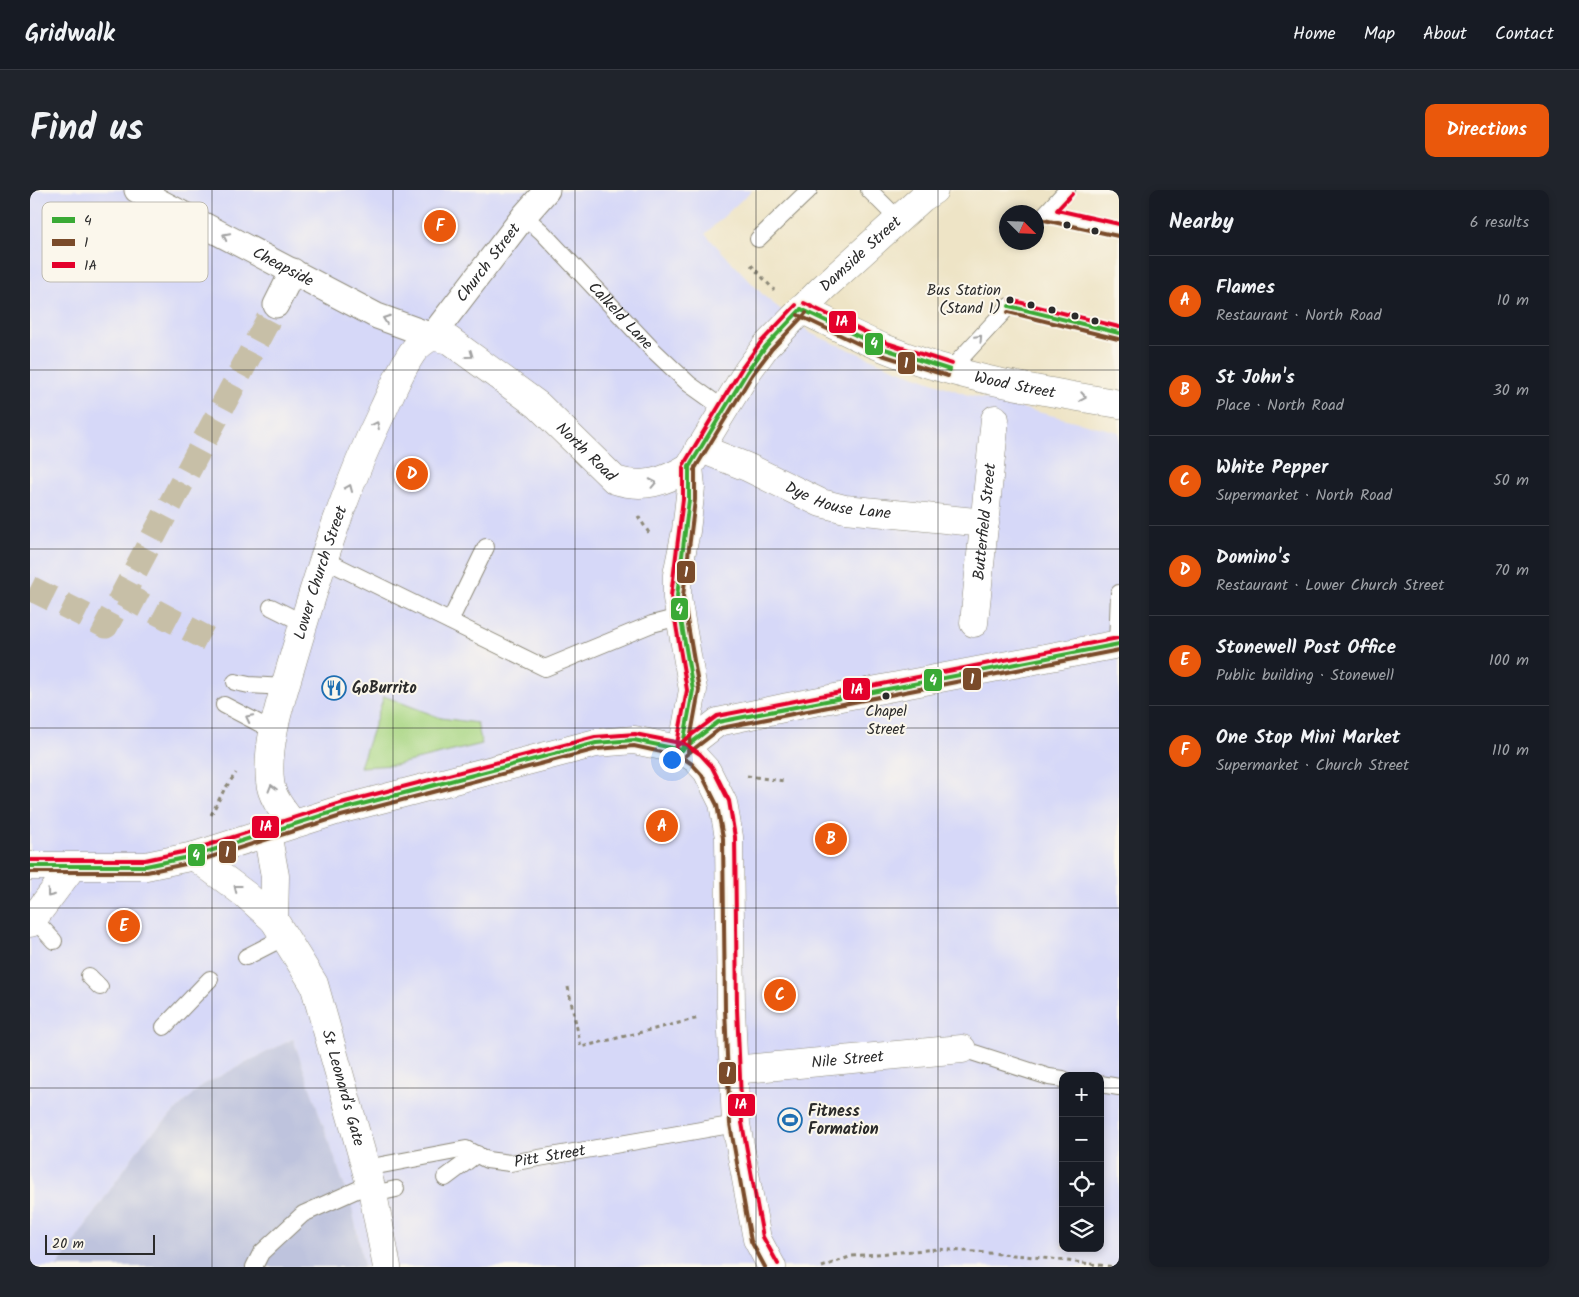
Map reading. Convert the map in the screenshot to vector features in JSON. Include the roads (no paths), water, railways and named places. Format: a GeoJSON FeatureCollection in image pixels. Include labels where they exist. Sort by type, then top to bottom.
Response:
{"type":"FeatureCollection","features":[{"type":"Feature","properties":{"kind":"street","name":"Cheapside"},"geometry":{"type":"LineString","coordinates":[[137,190],[160,202]]}},
{"type":"Feature","properties":{"kind":"street","name":"Church Street"},"geometry":{"type":"LineString","coordinates":[[432,336],[524,216],[547,190]]}},
{"type":"Feature","properties":{"kind":"street","name":"Damside Street"},"geometry":{"type":"LineString","coordinates":[[694,458],[766,346],[801,309],[898,219],[934,190]]}},
{"type":"Feature","properties":{"kind":"street","name":"Cheapside"},"geometry":{"type":"LineString","coordinates":[[208,226],[377,316],[432,336]]}},
{"type":"Feature","properties":{"kind":"street"},"geometry":{"type":"LineString","coordinates":[[276,305],[293,270]]}},
{"type":"Feature","properties":{"kind":"street","name":"Wood Street"},"geometry":{"type":"LineString","coordinates":[[801,309],[885,349],[950,370],[1012,385],[1119,404]]}},
{"type":"Feature","properties":{"kind":"street","name":"North Road"},"geometry":{"type":"LineString","coordinates":[[432,336],[449,340],[538,405],[615,480],[630,485],[644,485],[668,480],[694,458]]}},
{"type":"Feature","properties":{"kind":"street","name":"Lower Church Street"},"geometry":{"type":"LineString","coordinates":[[293,824],[276,801],[270,783],[271,746],[303,623],[345,495],[394,387],[412,353],[420,343],[432,336]]}},
{"type":"Feature","properties":{"kind":"street","name":"Butterfield Street"},"geometry":{"type":"LineString","coordinates":[[974,623],[995,419]]}},
{"type":"Feature","properties":{"kind":"street"},"geometry":{"type":"LineString","coordinates":[[682,750],[693,690],[679,617],[677,576],[686,531],[694,458]]}},
{"type":"Feature","properties":{"kind":"street","name":"Dye House Lane"},"geometry":{"type":"LineString","coordinates":[[694,458],[747,467],[821,503],[845,509],[985,523]]}},
{"type":"Feature","properties":{"kind":"street"},"geometry":{"type":"LineString","coordinates":[[682,750],[718,722],[788,706],[1118,644]]}},
{"type":"Feature","properties":{"kind":"street"},"geometry":{"type":"LineString","coordinates":[[30,866],[146,866],[194,856],[293,824],[596,743],[634,740],[682,750],[696,759],[708,771],[723,803],[729,838],[730,1009],[736,1124],[758,1239],[772,1267]]}},
{"type":"Feature","properties":{"kind":"street"},"geometry":{"type":"LineString","coordinates":[[267,832],[275,876],[279,928]]}},
{"type":"Feature","properties":{"kind":"street","name":"St Leonard's Gate"},"geometry":{"type":"LineString","coordinates":[[194,856],[246,895],[279,928],[314,984],[376,1184],[387,1267]]}},
{"type":"Feature","properties":{"kind":"street"},"geometry":{"type":"LineString","coordinates":[[32,921],[72,867]]}},
{"type":"Feature","properties":{"kind":"street","name":"Nile Street"},"geometry":{"type":"LineString","coordinates":[[733,1070],[962,1049]]}},
{"type":"Feature","properties":{"kind":"lane"},"geometry":{"type":"LineString","coordinates":[[758,239],[810,190]]}},
{"type":"Feature","properties":{"kind":"lane"},"geometry":{"type":"LineString","coordinates":[[869,190],[898,219]]}},
{"type":"Feature","properties":{"kind":"lane"},"geometry":{"type":"LineString","coordinates":[[1067,190],[1045,214],[1119,230]]}},
{"type":"Feature","properties":{"kind":"lane","name":"Calkeld Lane"},"geometry":{"type":"LineString","coordinates":[[524,216],[542,232],[689,384],[724,409]]}},
{"type":"Feature","properties":{"kind":"lane"},"geometry":{"type":"LineString","coordinates":[[950,370],[1009,306],[1119,333]]}},
{"type":"Feature","properties":{"kind":"lane"},"geometry":{"type":"LineString","coordinates":[[450,621],[486,547]]}},
{"type":"Feature","properties":{"kind":"lane"},"geometry":{"type":"LineString","coordinates":[[323,559],[545,668],[652,624],[679,617]]}},
{"type":"Feature","properties":{"kind":"lane"},"geometry":{"type":"LineString","coordinates":[[1118,644],[1119,593]]}},
{"type":"Feature","properties":{"kind":"lane"},"geometry":{"type":"LineString","coordinates":[[271,608],[303,623]]}},
{"type":"Feature","properties":{"kind":"lane"},"geometry":{"type":"LineString","coordinates":[[235,682],[249,685],[285,687]]}},
{"type":"Feature","properties":{"kind":"lane"},"geometry":{"type":"LineString","coordinates":[[224,705],[274,731]]}},
{"type":"Feature","properties":{"kind":"lane"},"geometry":{"type":"LineString","coordinates":[[32,921],[54,941]]}},
{"type":"Feature","properties":{"kind":"lane"},"geometry":{"type":"LineString","coordinates":[[246,957],[279,928]]}},
{"type":"Feature","properties":{"kind":"lane"},"geometry":{"type":"LineString","coordinates":[[164,1027],[210,979]]}},
{"type":"Feature","properties":{"kind":"lane"},"geometry":{"type":"LineString","coordinates":[[962,1049],[1049,1077],[1059,1078]]}},
{"type":"Feature","properties":{"kind":"lane"},"geometry":{"type":"LineString","coordinates":[[1104,1085],[1119,1087]]}},
{"type":"Feature","properties":{"kind":"lane","name":"Pitt Street"},"geometry":{"type":"LineString","coordinates":[[254,1267],[261,1253],[303,1214],[466,1149],[487,1160],[510,1162],[736,1124]]}},
{"type":"Feature","properties":{"kind":"lane"},"geometry":{"type":"LineString","coordinates":[[445,1178],[477,1154]]}},
{"type":"Feature","properties":{"kind":"tunnel"},"geometry":{"type":"LineString","coordinates":[[30,588],[106,626],[276,305]]}},
{"type":"Feature","properties":{"kind":"tunnel"},"geometry":{"type":"LineString","coordinates":[[122,594],[208,639]]}},
{"type":"Feature","properties":{"kind":"place","name":"One Stop Mini Market"},"geometry":{"type":"Point","coordinates":[440,226]}},
{"type":"Feature","properties":{"kind":"place","name":"Bus Station (Stand 1)"},"geometry":{"type":"Point","coordinates":[1010,300]}},
{"type":"Feature","properties":{"kind":"place","name":"Domino's"},"geometry":{"type":"Point","coordinates":[412,474]}},
{"type":"Feature","properties":{"kind":"place","name":"GoBurrito"},"geometry":{"type":"Point","coordinates":[334,688]}},
{"type":"Feature","properties":{"kind":"place","name":"Chapel Street"},"geometry":{"type":"Point","coordinates":[886,696]}},
{"type":"Feature","properties":{"kind":"place","name":"Flames"},"geometry":{"type":"Point","coordinates":[662,826]}},
{"type":"Feature","properties":{"kind":"place","name":"St John's"},"geometry":{"type":"Point","coordinates":[831,839]}},
{"type":"Feature","properties":{"kind":"place","name":"Stonewell Post Office"},"geometry":{"type":"Point","coordinates":[124,926]}},
{"type":"Feature","properties":{"kind":"place","name":"White Pepper"},"geometry":{"type":"Point","coordinates":[780,995]}},
{"type":"Feature","properties":{"kind":"place","name":"Fitness Formation"},"geometry":{"type":"Point","coordinates":[790,1120]}}]}
